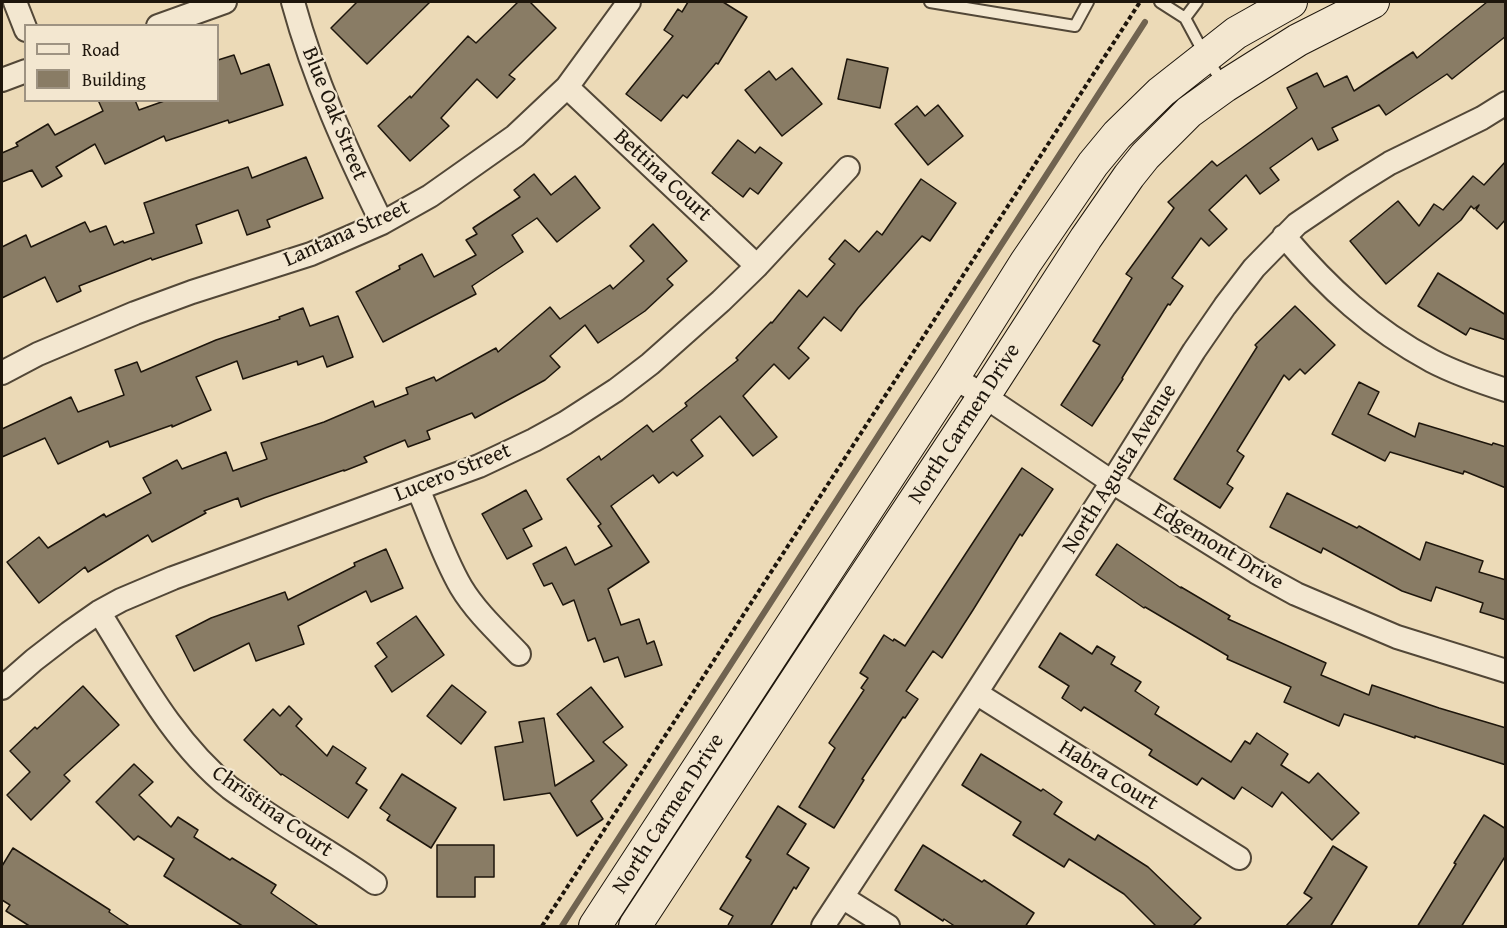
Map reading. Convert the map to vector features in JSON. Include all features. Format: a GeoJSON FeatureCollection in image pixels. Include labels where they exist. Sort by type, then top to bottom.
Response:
{"type":"FeatureCollection","features":[{"type":"Feature","properties":{"kind":"main road","name":"North Carmen Drive"},"geometry":{"type":"LineString","coordinates":[[595,927],[953,378],[1026,262],[1093,164],[1117,135],[1161,92],[1236,33],[1291,2]]}},
{"type":"Feature","properties":{"kind":"main road","name":"North Carmen Drive"},"geometry":{"type":"LineString","coordinates":[[635,927],[1086,238],[1129,176],[1145,156],[1189,112],[1225,86],[1298,40],[1373,2]]}},
{"type":"Feature","properties":{"kind":"street"},"geometry":{"type":"LineString","coordinates":[[15,2],[24,25]]}},
{"type":"Feature","properties":{"kind":"street"},"geometry":{"type":"LineString","coordinates":[[164,24],[225,2]]}},
{"type":"Feature","properties":{"kind":"street","name":"Blue Oak Street"},"geometry":{"type":"LineString","coordinates":[[293,2],[312,64],[357,173],[382,223]]}},
{"type":"Feature","properties":{"kind":"street","name":"Lantana Street"},"geometry":{"type":"LineString","coordinates":[[2,373],[65,342],[135,313],[311,254],[382,223],[429,196],[515,136],[567,87],[629,2]]}},
{"type":"Feature","properties":{"kind":"street"},"geometry":{"type":"LineString","coordinates":[[2,80],[24,72]]}},
{"type":"Feature","properties":{"kind":"street","name":"Bettina Court"},"geometry":{"type":"LineString","coordinates":[[567,87],[757,266]]}},
{"type":"Feature","properties":{"kind":"street","name":"North Agusta Avenue"},"geometry":{"type":"LineString","coordinates":[[823,927],[1112,482],[1194,351],[1254,268],[1297,224],[1390,163],[1482,118],[1506,103]]}},
{"type":"Feature","properties":{"kind":"street","name":"Lucero Street"},"geometry":{"type":"LineString","coordinates":[[2,688],[69,633],[121,600],[174,578],[479,466],[565,423],[616,390],[650,364],[721,301],[757,266],[848,168]]}},
{"type":"Feature","properties":{"kind":"street"},"geometry":{"type":"LineString","coordinates":[[1284,236],[1341,298],[1396,340],[1434,362],[1506,390]]}},
{"type":"Feature","properties":{"kind":"street","name":"Edgemont Drive"},"geometry":{"type":"LineString","coordinates":[[953,378],[984,396],[1112,482],[1256,572],[1296,594],[1396,637],[1506,671]]}},
{"type":"Feature","properties":{"kind":"street"},"geometry":{"type":"LineString","coordinates":[[418,489],[451,568],[463,589],[519,654]]}},
{"type":"Feature","properties":{"kind":"street","name":"Christina Court"},"geometry":{"type":"LineString","coordinates":[[99,612],[160,710],[180,738],[204,764],[247,800],[375,883]]}},
{"type":"Feature","properties":{"kind":"street","name":"Habra Court"},"geometry":{"type":"LineString","coordinates":[[976,693],[1239,858]]}},
{"type":"Feature","properties":{"kind":"street"},"geometry":{"type":"LineString","coordinates":[[842,897],[888,927]]}},
{"type":"Feature","properties":{"kind":"lane"},"geometry":{"type":"LineString","coordinates":[[930,2],[1075,26],[1088,2]]}},
{"type":"Feature","properties":{"kind":"lane"},"geometry":{"type":"LineString","coordinates":[[1160,2],[1185,18],[1225,86]]}},
{"type":"Feature","properties":{"kind":"lane"},"geometry":{"type":"LineString","coordinates":[[1185,18],[1197,2]]}},
{"type":"Feature","properties":{"kind":"path"},"geometry":{"type":"LineString","coordinates":[[542,927],[1140,2]]}},
{"type":"Feature","properties":{"kind":"building"},"geometry":{"type":"Polygon","coordinates":[[[357,2],[430,2],[367,64],[331,28],[357,2]]]}},
{"type":"Feature","properties":{"kind":"building"},"geometry":{"type":"Polygon","coordinates":[[[518,2],[530,2],[556,28],[509,75],[515,79],[497,98],[477,79],[441,118],[449,126],[410,161],[378,126],[410,96],[411,98],[468,36],[476,43],[518,2]]]}},
{"type":"Feature","properties":{"kind":"building"},"geometry":{"type":"Polygon","coordinates":[[[688,2],[723,2],[747,17],[718,64],[716,63],[687,98],[683,95],[661,121],[626,94],[673,36],[664,30],[678,9],[682,12],[688,2]]]}},
{"type":"Feature","properties":{"kind":"building"},"geometry":{"type":"Polygon","coordinates":[[[1487,2],[1506,2],[1506,36],[1452,79],[1447,74],[1386,115],[1379,105],[1332,128],[1338,140],[1318,150],[1312,138],[1270,168],[1279,180],[1260,194],[1246,175],[1209,210],[1227,229],[1209,246],[1201,238],[1172,278],[1183,286],[1170,305],[1168,304],[1092,426],[1061,405],[1100,345],[1093,341],[1132,278],[1126,274],[1174,208],[1168,202],[1212,161],[1217,166],[1297,108],[1287,88],[1317,73],[1324,87],[1347,76],[1354,91],[1413,52],[1417,58],[1487,2]]]}},
{"type":"Feature","properties":{"kind":"building"},"geometry":{"type":"Polygon","coordinates":[[[234,55],[241,74],[269,64],[283,105],[229,123],[228,120],[166,141],[164,136],[105,164],[95,144],[56,167],[62,176],[42,187],[32,170],[2,182],[2,153],[18,146],[16,143],[48,124],[55,135],[103,111],[99,102],[136,102],[139,110],[161,102],[219,102],[219,60],[234,55]]]}},
{"type":"Feature","properties":{"kind":"building"},"geometry":{"type":"Polygon","coordinates":[[[847,59],[888,68],[880,108],[838,99],[847,59]]]}},
{"type":"Feature","properties":{"kind":"building"},"geometry":{"type":"Polygon","coordinates":[[[792,68],[822,104],[782,136],[745,90],[769,71],[776,80],[792,68]]]}},
{"type":"Feature","properties":{"kind":"building"},"geometry":{"type":"Polygon","coordinates":[[[938,105],[963,136],[928,165],[895,124],[917,106],[925,116],[938,105]]]}},
{"type":"Feature","properties":{"kind":"building"},"geometry":{"type":"Polygon","coordinates":[[[738,140],[755,153],[760,147],[782,163],[758,194],[750,188],[743,197],[712,173],[738,140]]]}},
{"type":"Feature","properties":{"kind":"building"},"geometry":{"type":"Polygon","coordinates":[[[306,157],[323,198],[267,220],[270,227],[247,235],[238,210],[196,225],[202,243],[152,260],[151,258],[79,286],[81,291],[57,302],[45,277],[2,298],[2,247],[26,235],[31,247],[85,222],[90,232],[106,226],[114,245],[123,241],[124,243],[154,233],[144,203],[248,167],[252,178],[306,157]]]}},
{"type":"Feature","properties":{"kind":"building"},"geometry":{"type":"Polygon","coordinates":[[[1506,161],[1506,219],[1497,229],[1476,210],[1479,205],[1474,209],[1471,206],[1461,220],[1386,284],[1350,241],[1398,201],[1419,226],[1434,204],[1443,210],[1473,176],[1484,185],[1506,161]]]}},
{"type":"Feature","properties":{"kind":"building"},"geometry":{"type":"Polygon","coordinates":[[[534,174],[551,195],[575,176],[600,208],[557,242],[537,218],[512,235],[523,252],[472,286],[476,294],[383,342],[356,292],[400,269],[399,266],[422,254],[434,277],[476,255],[466,240],[477,234],[473,228],[520,197],[514,190],[534,174]]]}},
{"type":"Feature","properties":{"kind":"building"},"geometry":{"type":"Polygon","coordinates":[[[921,179],[956,203],[930,241],[922,236],[858,308],[841,331],[824,317],[798,348],[809,358],[789,379],[774,364],[743,396],[777,437],[753,456],[720,416],[691,440],[703,456],[677,476],[673,472],[659,483],[653,475],[611,506],[649,562],[608,589],[621,625],[639,619],[647,644],[654,641],[662,665],[625,677],[618,657],[604,662],[595,638],[588,641],[574,600],[563,605],[552,583],[544,586],[533,564],[566,547],[575,565],[612,546],[598,526],[601,524],[567,479],[599,456],[601,460],[647,425],[653,432],[687,406],[685,403],[738,360],[736,358],[772,323],[799,290],[807,297],[835,264],[829,259],[845,240],[859,252],[877,231],[882,235],[921,179]]]}},
{"type":"Feature","properties":{"kind":"building"},"geometry":{"type":"Polygon","coordinates":[[[653,224],[687,261],[667,279],[673,285],[645,311],[598,343],[585,325],[550,356],[560,367],[545,380],[475,418],[472,413],[427,431],[430,439],[408,447],[405,440],[364,457],[367,462],[241,507],[238,498],[204,511],[206,513],[152,542],[148,535],[88,572],[85,567],[39,603],[7,562],[39,537],[48,548],[104,514],[106,517],[151,493],[143,478],[177,460],[182,469],[226,452],[233,471],[267,459],[261,443],[324,422],[373,401],[375,407],[408,394],[406,388],[434,377],[436,381],[496,348],[498,352],[550,307],[560,319],[610,285],[613,289],[644,261],[630,246],[653,224]]]}},
{"type":"Feature","properties":{"kind":"building"},"geometry":{"type":"Polygon","coordinates":[[[1438,273],[1506,315],[1506,340],[1470,328],[1466,335],[1418,306],[1438,273]]]}},
{"type":"Feature","properties":{"kind":"building"},"geometry":{"type":"Polygon","coordinates":[[[1295,306],[1335,345],[1305,374],[1300,369],[1289,380],[1284,375],[1237,451],[1244,456],[1227,484],[1233,488],[1220,508],[1174,479],[1257,347],[1255,345],[1295,306]]]}},
{"type":"Feature","properties":{"kind":"building"},"geometry":{"type":"Polygon","coordinates":[[[303,308],[310,326],[338,316],[353,357],[327,367],[323,356],[298,365],[297,361],[243,379],[237,361],[196,377],[211,410],[172,427],[172,425],[110,447],[108,441],[58,464],[45,438],[2,457],[2,429],[71,397],[78,412],[124,395],[115,370],[137,362],[141,372],[216,340],[280,319],[279,317],[303,308]]]}},
{"type":"Feature","properties":{"kind":"building"},"geometry":{"type":"Polygon","coordinates":[[[1359,382],[1379,392],[1368,414],[1415,437],[1419,423],[1506,447],[1506,488],[1464,471],[1463,474],[1390,452],[1385,461],[1332,434],[1359,382]]]}},
{"type":"Feature","properties":{"kind":"building"},"geometry":{"type":"Polygon","coordinates":[[[1022,468],[1053,489],[1022,536],[1020,534],[942,658],[933,651],[906,691],[918,699],[905,718],[903,717],[862,779],[864,780],[834,828],[799,807],[835,748],[829,743],[864,690],[861,688],[868,678],[860,673],[884,635],[905,646],[1022,468]]]}},
{"type":"Feature","properties":{"kind":"building"},"geometry":{"type":"Polygon","coordinates":[[[526,490],[542,519],[523,529],[532,546],[507,559],[482,514],[526,490]]]}},
{"type":"Feature","properties":{"kind":"building"},"geometry":{"type":"Polygon","coordinates":[[[1287,493],[1357,528],[1359,526],[1420,560],[1426,542],[1483,561],[1479,572],[1506,580],[1506,620],[1480,612],[1483,603],[1436,587],[1431,601],[1402,591],[1323,548],[1321,553],[1270,527],[1287,493]]]}},
{"type":"Feature","properties":{"kind":"building"},"geometry":{"type":"Polygon","coordinates":[[[1117,544],[1181,588],[1230,616],[1228,619],[1326,663],[1321,675],[1369,695],[1372,685],[1506,728],[1506,765],[1344,714],[1339,726],[1284,702],[1291,687],[1227,659],[1228,656],[1144,608],[1096,575],[1117,544]]]}},
{"type":"Feature","properties":{"kind":"building"},"geometry":{"type":"Polygon","coordinates":[[[386,549],[403,588],[371,602],[366,591],[298,626],[304,644],[256,661],[249,643],[194,671],[176,636],[211,618],[285,592],[288,600],[355,566],[354,563],[386,549]]]}},
{"type":"Feature","properties":{"kind":"building"},"geometry":{"type":"Polygon","coordinates":[[[416,616],[444,655],[392,692],[375,666],[387,657],[377,643],[416,616]]]}},
{"type":"Feature","properties":{"kind":"building"},"geometry":{"type":"Polygon","coordinates":[[[1060,633],[1092,654],[1097,646],[1115,657],[1111,664],[1141,682],[1135,691],[1159,707],[1155,714],[1231,762],[1245,741],[1250,744],[1257,733],[1288,754],[1281,765],[1309,783],[1318,773],[1359,813],[1332,840],[1282,792],[1272,807],[1242,787],[1234,799],[1202,778],[1197,785],[1149,755],[1152,750],[1084,707],[1081,711],[1062,698],[1069,686],[1039,667],[1060,633]]]}},
{"type":"Feature","properties":{"kind":"building"},"geometry":{"type":"Polygon","coordinates":[[[452,685],[486,712],[461,744],[427,716],[452,685]]]}},
{"type":"Feature","properties":{"kind":"building"},"geometry":{"type":"Polygon","coordinates":[[[83,686],[119,725],[64,775],[70,781],[31,820],[7,795],[30,772],[10,751],[83,686]]]}},
{"type":"Feature","properties":{"kind":"building"},"geometry":{"type":"Polygon","coordinates":[[[591,687],[623,727],[603,742],[627,765],[591,801],[603,819],[577,836],[550,793],[504,800],[495,747],[523,742],[519,722],[544,718],[555,786],[594,761],[557,714],[591,687]]]}},
{"type":"Feature","properties":{"kind":"building"},"geometry":{"type":"Polygon","coordinates":[[[289,706],[302,719],[296,726],[327,756],[333,746],[366,768],[356,783],[367,790],[348,818],[281,775],[244,740],[273,709],[280,716],[289,706]]]}},
{"type":"Feature","properties":{"kind":"building"},"geometry":{"type":"Polygon","coordinates":[[[981,754],[1062,802],[1054,814],[1095,840],[1098,835],[1148,867],[1201,918],[1192,927],[1157,927],[1124,894],[1069,859],[1064,867],[1013,835],[1021,822],[962,785],[981,754]]]}},
{"type":"Feature","properties":{"kind":"building"},"geometry":{"type":"Polygon","coordinates":[[[134,764],[153,782],[139,795],[171,827],[178,817],[198,830],[194,837],[276,885],[271,893],[320,927],[244,927],[164,876],[174,859],[138,836],[134,840],[96,802],[134,764]]]}},
{"type":"Feature","properties":{"kind":"building"},"geometry":{"type":"Polygon","coordinates":[[[402,774],[456,808],[431,848],[387,820],[390,815],[380,808],[402,774]]]}},
{"type":"Feature","properties":{"kind":"building"},"geometry":{"type":"Polygon","coordinates":[[[778,806],[806,824],[787,854],[809,868],[796,889],[794,887],[770,927],[727,927],[733,916],[720,909],[751,860],[746,857],[778,806]]]}},
{"type":"Feature","properties":{"kind":"building"},"geometry":{"type":"Polygon","coordinates":[[[1484,815],[1506,829],[1506,855],[1461,927],[1417,927],[1456,864],[1454,863],[1484,815]]]}},
{"type":"Feature","properties":{"kind":"building"},"geometry":{"type":"Polygon","coordinates":[[[437,845],[494,845],[494,877],[475,877],[475,897],[437,897],[437,845]]]}},
{"type":"Feature","properties":{"kind":"building"},"geometry":{"type":"Polygon","coordinates":[[[923,845],[982,882],[984,880],[1034,913],[1025,927],[956,927],[895,890],[923,845]]]}},
{"type":"Feature","properties":{"kind":"building"},"geometry":{"type":"Polygon","coordinates":[[[1333,846],[1367,867],[1330,927],[1285,927],[1312,898],[1304,893],[1333,846]]]}},
{"type":"Feature","properties":{"kind":"building"},"geometry":{"type":"Polygon","coordinates":[[[13,848],[110,910],[109,912],[131,927],[31,927],[6,911],[10,905],[2,900],[2,866],[13,848]]]}},
{"type":"Feature","properties":{"kind":"waterway"},"geometry":{"type":"LineString","coordinates":[[562,926],[1145,22]]}}]}
